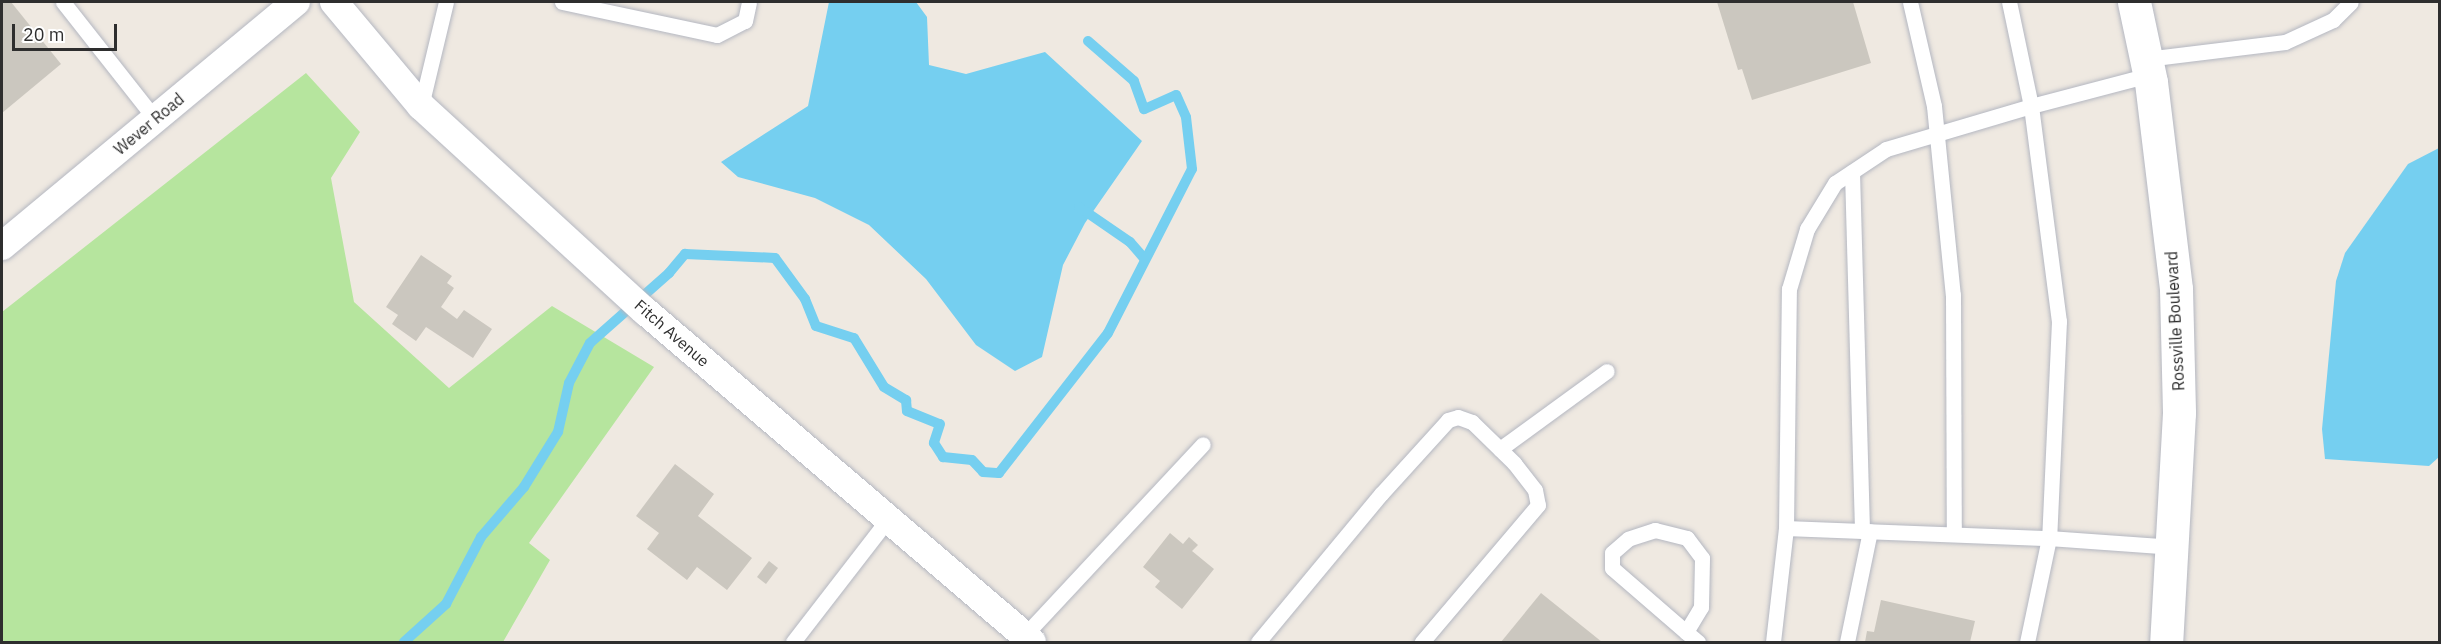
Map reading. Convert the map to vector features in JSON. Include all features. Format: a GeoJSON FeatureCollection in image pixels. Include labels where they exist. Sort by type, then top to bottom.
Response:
{"type":"FeatureCollection","features":[{"type":"Feature","properties":{"kind":"main road","name":"Rossville Boulevard"},"geometry":{"type":"LineString","coordinates":[[2134,2],[2148,67],[2176,289],[2179,413],[2174,547],[2166,642]]}},
{"type":"Feature","properties":{"kind":"street","name":"Wever Road"},"geometry":{"type":"LineString","coordinates":[[2,246],[296,2]]}},
{"type":"Feature","properties":{"kind":"street","name":"Fitch Avenue"},"geometry":{"type":"LineString","coordinates":[[334,2],[421,106],[645,311],[1028,639]]}},
{"type":"Feature","properties":{"kind":"lane"},"geometry":{"type":"LineString","coordinates":[[63,2],[154,119]]}},
{"type":"Feature","properties":{"kind":"lane"},"geometry":{"type":"LineString","coordinates":[[421,106],[446,2]]}},
{"type":"Feature","properties":{"kind":"lane"},"geometry":{"type":"LineString","coordinates":[[562,2],[717,35],[745,21],[749,2]]}},
{"type":"Feature","properties":{"kind":"lane"},"geometry":{"type":"LineString","coordinates":[[1910,2],[1937,134],[1953,295],[1954,534]]}},
{"type":"Feature","properties":{"kind":"lane"},"geometry":{"type":"LineString","coordinates":[[2009,2],[2031,106],[2059,321],[2049,538],[2027,642]]}},
{"type":"Feature","properties":{"kind":"lane"},"geometry":{"type":"LineString","coordinates":[[1773,642],[1786,528],[1788,289],[1807,229],[1834,183],[1886,149],[2031,106],[2148,67],[2285,42],[2333,20],[2351,2]]}},
{"type":"Feature","properties":{"kind":"lane"},"geometry":{"type":"LineString","coordinates":[[1847,642],[1866,531],[1851,172]]}},
{"type":"Feature","properties":{"kind":"lane"},"geometry":{"type":"LineString","coordinates":[[1500,449],[1607,371]]}},
{"type":"Feature","properties":{"kind":"lane"},"geometry":{"type":"LineString","coordinates":[[1258,642],[1374,503],[1448,420],[1458,417],[1472,422],[1500,449],[1535,490],[1538,505],[1422,642]]}},
{"type":"Feature","properties":{"kind":"lane"},"geometry":{"type":"LineString","coordinates":[[1028,639],[1203,444]]}},
{"type":"Feature","properties":{"kind":"lane"},"geometry":{"type":"LineString","coordinates":[[793,642],[888,519]]}},
{"type":"Feature","properties":{"kind":"lane"},"geometry":{"type":"LineString","coordinates":[[1786,528],[2049,538],[2174,547]]}},
{"type":"Feature","properties":{"kind":"lane"},"geometry":{"type":"LineString","coordinates":[[1686,632],[1701,607],[1702,558],[1687,538],[1666,532],[1655,530],[1628,539],[1612,553],[1612,568],[1686,632],[1698,642]]}},
{"type":"Feature","properties":{"kind":"green space"},"geometry":{"type":"Polygon","coordinates":[[[306,73],[360,132],[331,178],[354,302],[449,388],[552,306],[654,367],[529,543],[550,560],[503,642],[2,642],[2,312],[306,73]]]}},
{"type":"Feature","properties":{"kind":"water"},"geometry":{"type":"Polygon","coordinates":[[[829,2],[916,2],[927,17],[929,65],[966,74],[1045,52],[1142,141],[1085,223],[1063,265],[1042,357],[1015,371],[976,345],[926,279],[869,225],[815,198],[738,177],[721,162],[808,106],[829,2]]]}},
{"type":"Feature","properties":{"kind":"water"},"geometry":{"type":"Polygon","coordinates":[[[2439,148],[2439,457],[2429,466],[2325,459],[2322,429],[2336,281],[2345,253],[2408,164],[2439,148]]]}},
{"type":"Feature","properties":{"kind":"building"},"geometry":{"type":"Polygon","coordinates":[[[2,2],[11,2],[61,64],[2,113],[2,2]]]}},
{"type":"Feature","properties":{"kind":"building"},"geometry":{"type":"Polygon","coordinates":[[[1717,2],[1853,2],[1871,63],[1752,100],[1742,69],[1738,70],[1717,2]]]}},
{"type":"Feature","properties":{"kind":"building"},"geometry":{"type":"Polygon","coordinates":[[[421,255],[452,276],[447,283],[454,288],[441,307],[457,319],[464,310],[492,329],[473,358],[426,327],[416,341],[392,324],[398,315],[386,307],[421,255]]]}},
{"type":"Feature","properties":{"kind":"building"},"geometry":{"type":"Polygon","coordinates":[[[675,464],[714,494],[698,516],[752,558],[727,590],[697,567],[687,580],[647,549],[659,533],[636,516],[675,464]]]}},
{"type":"Feature","properties":{"kind":"building"},"geometry":{"type":"Polygon","coordinates":[[[1170,533],[1183,544],[1189,537],[1198,545],[1192,551],[1214,569],[1182,609],[1155,587],[1160,581],[1143,567],[1170,533]]]}},
{"type":"Feature","properties":{"kind":"building"},"geometry":{"type":"Polygon","coordinates":[[[769,561],[778,568],[766,584],[757,577],[769,561]]]}},
{"type":"Feature","properties":{"kind":"building"},"geometry":{"type":"Polygon","coordinates":[[[1541,593],[1602,642],[1501,642],[1541,593]]]}},
{"type":"Feature","properties":{"kind":"building"},"geometry":{"type":"Polygon","coordinates":[[[1881,600],[1975,621],[1970,642],[1865,642],[1867,631],[1874,632],[1881,600]]]}},
{"type":"Feature","properties":{"kind":"waterway"},"geometry":{"type":"LineString","coordinates":[[404,642],[446,604],[481,537],[524,487],[558,432],[569,383],[590,343],[669,273],[685,254],[775,258],[805,299],[816,326],[854,338],[884,387],[906,400],[907,411],[940,424],[934,443],[943,457],[972,460],[983,472],[999,473],[1108,333],[1192,169],[1186,117],[1176,95],[1144,109],[1134,81],[1088,41]]}},
{"type":"Feature","properties":{"kind":"waterway"},"geometry":{"type":"LineString","coordinates":[[1079,207],[1130,242],[1144,258]]}}]}
